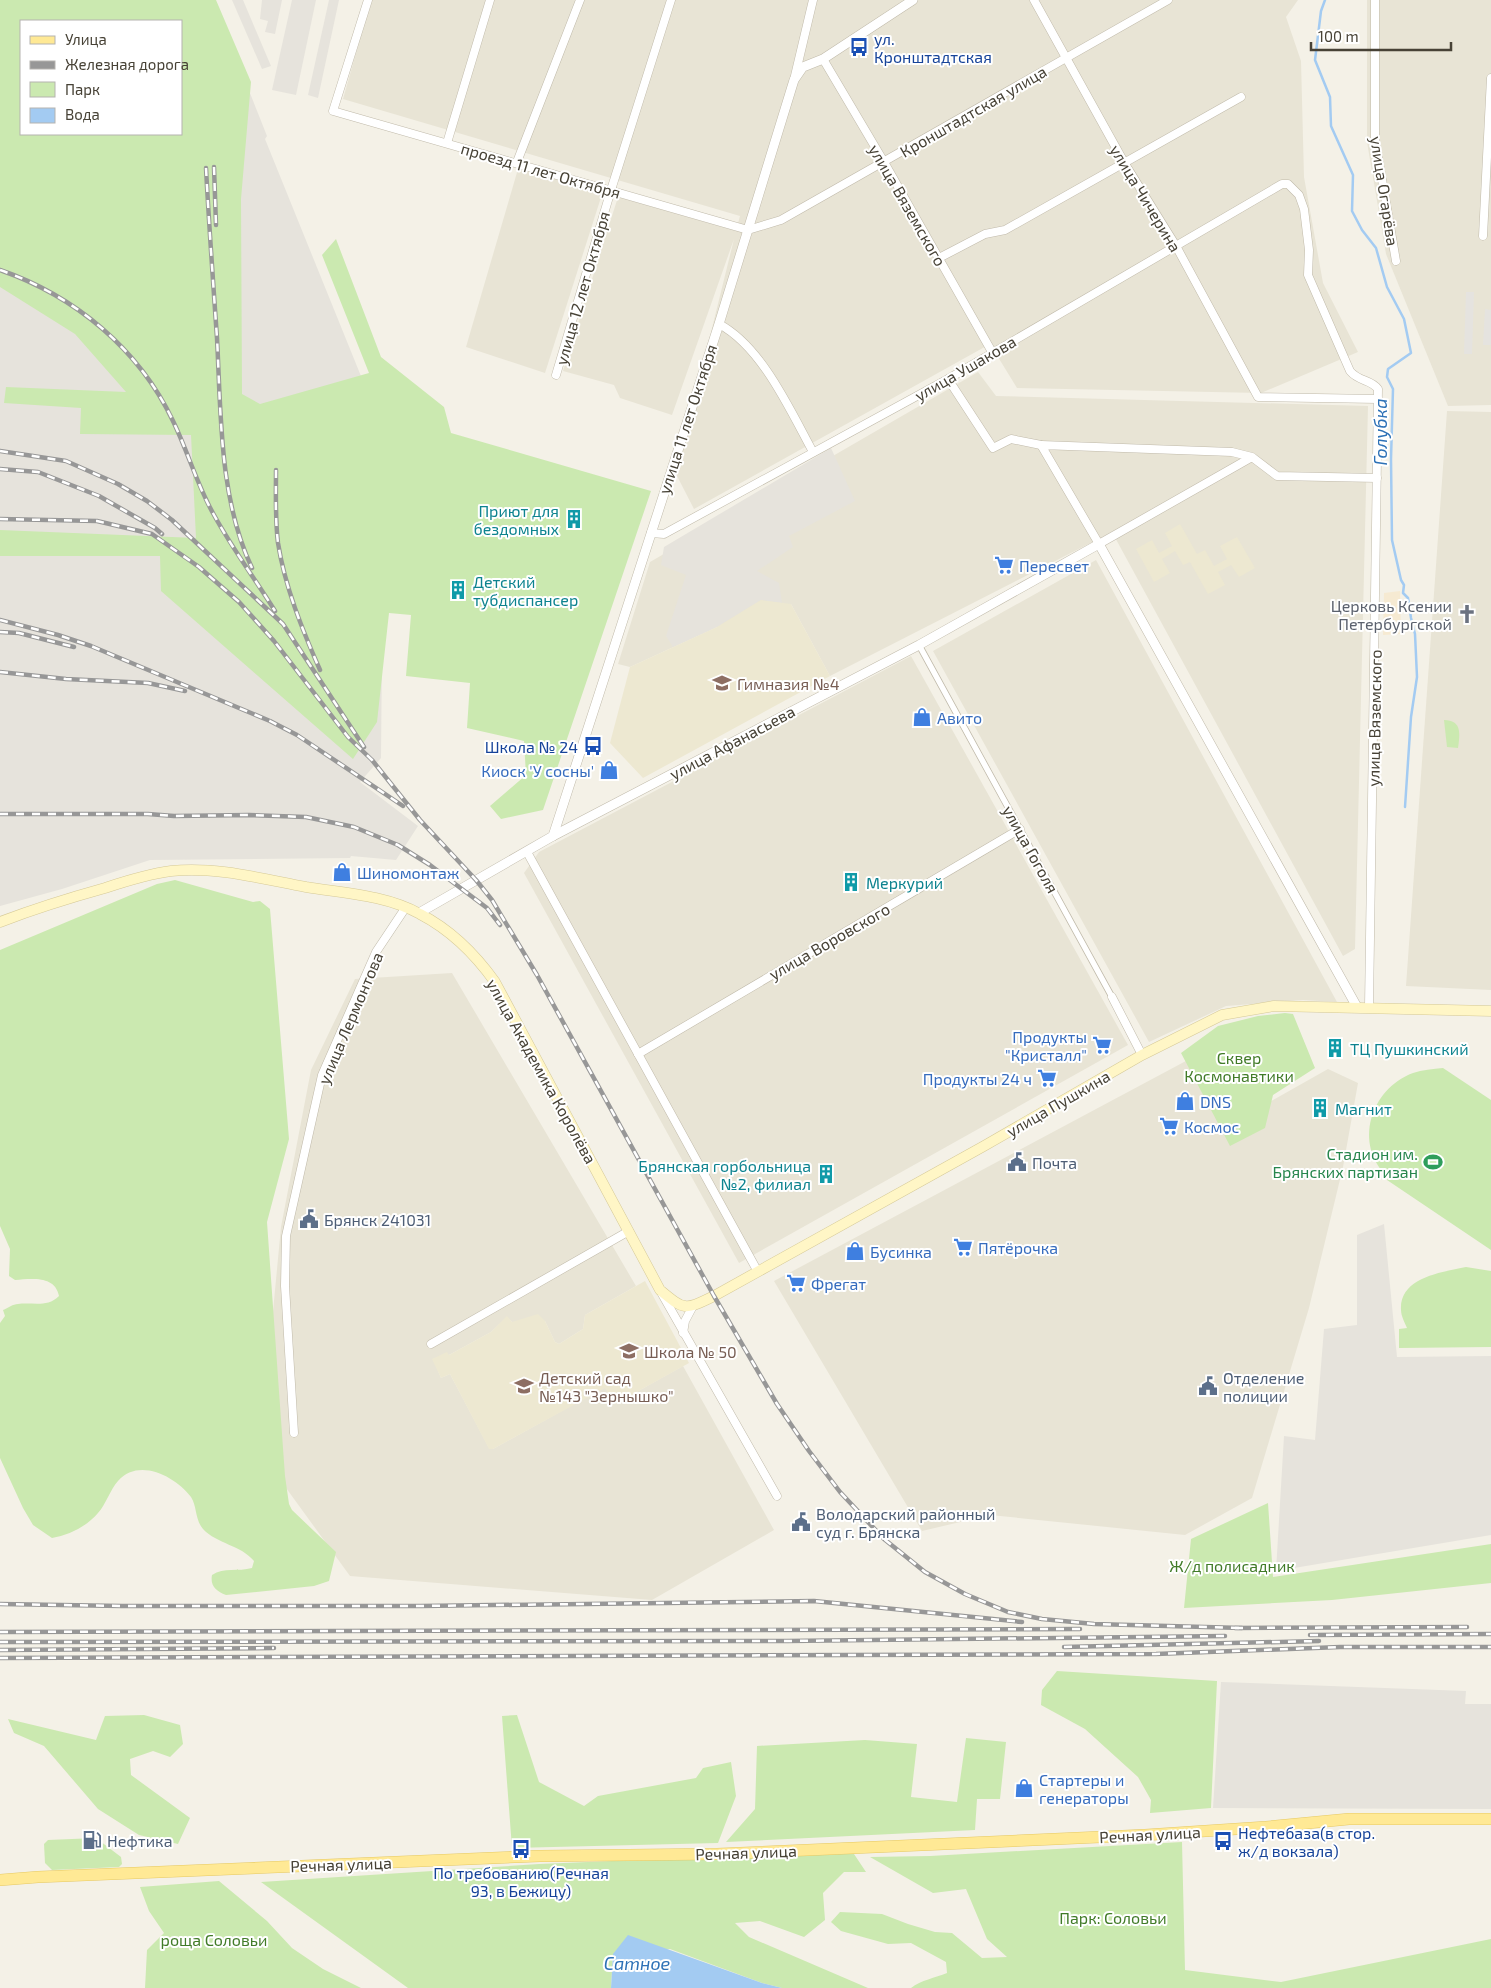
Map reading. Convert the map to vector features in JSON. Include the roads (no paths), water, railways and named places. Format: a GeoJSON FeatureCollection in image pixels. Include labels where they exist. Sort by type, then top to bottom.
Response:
{"type":"FeatureCollection","features":[{"type":"Feature","properties":{"kind":"main road","name":"улица Академика Королёва"},"geometry":{"type":"LineString","coordinates":[[0,922],[130,880],[172,871],[199,871],[236,875],[378,899],[419,913],[446,930],[469,950],[495,982],[660,1290]]}},
{"type":"Feature","properties":{"kind":"main road","name":"улица Пушкина"},"geometry":{"type":"LineString","coordinates":[[693,1306],[758,1272],[984,1146],[1142,1055],[1222,1015],[1274,1006],[1491,1010]]}},
{"type":"Feature","properties":{"kind":"main road"},"geometry":{"type":"LineString","coordinates":[[660,1290],[679,1306],[693,1306]]}},
{"type":"Feature","properties":{"kind":"main road","name":"Речная улица"},"geometry":{"type":"LineString","coordinates":[[0,1880],[38,1876],[356,1863],[540,1856],[718,1854],[1145,1836],[1266,1828],[1349,1819],[1491,1819]]}},
{"type":"Feature","properties":{"kind":"street","name":"проезд 11 лет Октября"},"geometry":{"type":"LineString","coordinates":[[368,0],[333,111],[517,162],[748,230]]}},
{"type":"Feature","properties":{"kind":"street"},"geometry":{"type":"LineString","coordinates":[[447,142],[490,0]]}},
{"type":"Feature","properties":{"kind":"street"},"geometry":{"type":"LineString","coordinates":[[517,162],[580,0]]}},
{"type":"Feature","properties":{"kind":"street","name":"улица 12 лет Октября"},"geometry":{"type":"LineString","coordinates":[[556,375],[611,190],[671,0]]}},
{"type":"Feature","properties":{"kind":"street","name":"улица 11 лет Октября"},"geometry":{"type":"LineString","coordinates":[[553,836],[719,324],[794,80],[813,0]]}},
{"type":"Feature","properties":{"kind":"street"},"geometry":{"type":"LineString","coordinates":[[794,80],[803,67],[823,59],[913,0]]}},
{"type":"Feature","properties":{"kind":"street","name":"улица Чичерина"},"geometry":{"type":"LineString","coordinates":[[1034,0],[1125,164],[1176,246],[1258,396],[1378,399]]}},
{"type":"Feature","properties":{"kind":"street","name":"Кронштадтская улица"},"geometry":{"type":"LineString","coordinates":[[748,230],[781,220],[1168,0]]}},
{"type":"Feature","properties":{"kind":"street","name":"улица Огарёва"},"geometry":{"type":"LineString","coordinates":[[1376,0],[1375,139],[1396,261]]}},
{"type":"Feature","properties":{"kind":"street","name":"улица Вяземского"},"geometry":{"type":"LineString","coordinates":[[823,59],[992,352]]}},
{"type":"Feature","properties":{"kind":"street"},"geometry":{"type":"LineString","coordinates":[[1482,236],[1489,144],[1491,78]]}},
{"type":"Feature","properties":{"kind":"street"},"geometry":{"type":"LineString","coordinates":[[939,258],[985,234],[1006,230],[1242,97]]}},
{"type":"Feature","properties":{"kind":"street","name":"улица Ушакова"},"geometry":{"type":"LineString","coordinates":[[651,533],[664,534],[948,379],[1282,184],[1288,184],[1299,195],[1304,209],[1309,250],[1308,275],[1314,290],[1350,370],[1355,377],[1375,385],[1378,389],[1378,399]]}},
{"type":"Feature","properties":{"kind":"street"},"geometry":{"type":"LineString","coordinates":[[719,324],[733,332],[747,346],[779,390],[813,452]]}},
{"type":"Feature","properties":{"kind":"street"},"geometry":{"type":"LineString","coordinates":[[948,379],[993,448],[1011,439],[1041,445],[1232,452],[1252,456],[1277,476],[1377,478]]}},
{"type":"Feature","properties":{"kind":"street","name":"улица Вяземского"},"geometry":{"type":"LineString","coordinates":[[1369,1008],[1378,399]]}},
{"type":"Feature","properties":{"kind":"street"},"geometry":{"type":"LineString","coordinates":[[1041,445],[1083,515],[1357,1007]]}},
{"type":"Feature","properties":{"kind":"street"},"geometry":{"type":"LineString","coordinates":[[1099,544],[1252,456]]}},
{"type":"Feature","properties":{"kind":"street","name":"улица Афанасьева"},"geometry":{"type":"LineString","coordinates":[[419,913],[553,836],[919,645],[1099,544]]}},
{"type":"Feature","properties":{"kind":"street","name":"улица Гоголя"},"geometry":{"type":"LineString","coordinates":[[919,645],[1112,996],[1142,1055]]}},
{"type":"Feature","properties":{"kind":"street","name":"улица Воровского"},"geometry":{"type":"LineString","coordinates":[[638,1054],[1020,829]]}},
{"type":"Feature","properties":{"kind":"street"},"geometry":{"type":"LineString","coordinates":[[527,852],[758,1272]]}},
{"type":"Feature","properties":{"kind":"street","name":"улица Лермонтова"},"geometry":{"type":"LineString","coordinates":[[294,1432],[285,1286],[286,1236],[322,1075],[376,952],[406,907]]}},
{"type":"Feature","properties":{"kind":"street"},"geometry":{"type":"LineString","coordinates":[[431,1344],[629,1231]]}},
{"type":"Feature","properties":{"kind":"street","name":"улица Академика Королёва"},"geometry":{"type":"LineString","coordinates":[[660,1290],[683,1334],[777,1496]]}},
{"type":"Feature","properties":{"kind":"street"},"geometry":{"type":"LineString","coordinates":[[683,1334],[685,1321],[693,1306]]}},
{"type":"Feature","properties":{"kind":"water","name":"Сатное"},"geometry":{"type":"Polygon","coordinates":[[[628,1935],[762,1983],[782,1988],[611,1988],[613,1954],[628,1935]]]}},
{"type":"Feature","properties":{"kind":"waterway","name":"Голубка"},"geometry":{"type":"LineString","coordinates":[[1325,0],[1321,11],[1315,60],[1330,97],[1331,126],[1353,175],[1352,211],[1362,230],[1376,248],[1387,287],[1404,319],[1411,353],[1388,369],[1387,377],[1393,389],[1391,459],[1392,540],[1401,580],[1404,585],[1403,593],[1408,598],[1415,634],[1417,677],[1411,717],[1405,807]]}},
{"type":"Feature","properties":{"kind":"railway"},"geometry":{"type":"LineString","coordinates":[[214,167],[216,225]]}},
{"type":"Feature","properties":{"kind":"railway"},"geometry":{"type":"LineString","coordinates":[[206,168],[221,426],[227,485],[241,541],[252,568]]}},
{"type":"Feature","properties":{"kind":"railway"},"geometry":{"type":"LineString","coordinates":[[0,270],[54,294],[79,310],[123,348],[142,371],[159,395],[173,421],[214,515],[275,611]]}},
{"type":"Feature","properties":{"kind":"railway"},"geometry":{"type":"LineString","coordinates":[[0,451],[66,461],[118,484],[147,501],[172,520],[283,624],[364,747]]}},
{"type":"Feature","properties":{"kind":"railway"},"geometry":{"type":"LineString","coordinates":[[0,469],[38,472],[99,496],[155,528],[162,534]]}},
{"type":"Feature","properties":{"kind":"railway"},"geometry":{"type":"LineString","coordinates":[[276,470],[276,525],[281,559],[295,608],[320,670]]}},
{"type":"Feature","properties":{"kind":"railway"},"geometry":{"type":"LineString","coordinates":[[0,519],[97,521],[152,534],[199,567],[239,602],[274,641],[348,737],[372,760],[420,820],[492,900],[537,975],[714,1296],[777,1404],[840,1492],[884,1539],[925,1572],[965,1594],[1008,1612],[1042,1619],[1094,1624],[1242,1628]]}},
{"type":"Feature","properties":{"kind":"railway"},"geometry":{"type":"LineString","coordinates":[[0,620],[58,635],[91,646],[270,721],[297,735],[403,806]]}},
{"type":"Feature","properties":{"kind":"railway"},"geometry":{"type":"LineString","coordinates":[[0,632],[19,633],[74,647]]}},
{"type":"Feature","properties":{"kind":"railway"},"geometry":{"type":"LineString","coordinates":[[0,672],[66,679],[148,683],[185,691]]}},
{"type":"Feature","properties":{"kind":"railway"},"geometry":{"type":"LineString","coordinates":[[0,814],[306,817],[354,827],[398,845],[430,865],[487,908],[500,925]]}},
{"type":"Feature","properties":{"kind":"railway"},"geometry":{"type":"LineString","coordinates":[[0,1604],[421,1606],[814,1601],[1022,1622]]}},
{"type":"Feature","properties":{"kind":"railway"},"geometry":{"type":"LineString","coordinates":[[1235,1628],[1467,1627]]}},
{"type":"Feature","properties":{"kind":"railway"},"geometry":{"type":"LineString","coordinates":[[0,1632],[1080,1629]]}},
{"type":"Feature","properties":{"kind":"railway"},"geometry":{"type":"LineString","coordinates":[[1310,1635],[1491,1634]]}},
{"type":"Feature","properties":{"kind":"railway"},"geometry":{"type":"LineString","coordinates":[[0,1642],[787,1641],[1225,1636]]}},
{"type":"Feature","properties":{"kind":"railway"},"geometry":{"type":"LineString","coordinates":[[1064,1647],[1319,1641]]}},
{"type":"Feature","properties":{"kind":"railway"},"geometry":{"type":"LineString","coordinates":[[0,1658],[1156,1654],[1340,1647],[1491,1647]]}},
{"type":"Feature","properties":{"kind":"railway"},"geometry":{"type":"LineString","coordinates":[[0,1650],[274,1648]]}},
{"type":"Feature","properties":{"kind":"place","name":"ул. Кронштадтская"},"geometry":{"type":"Point","coordinates":[859,47]}},
{"type":"Feature","properties":{"kind":"place","name":"Приют для бездомных"},"geometry":{"type":"Point","coordinates":[574,519]}},
{"type":"Feature","properties":{"kind":"place","name":"Пересвет"},"geometry":{"type":"Point","coordinates":[1004,565]}},
{"type":"Feature","properties":{"kind":"place","name":"Детский тубдиспансер"},"geometry":{"type":"Point","coordinates":[458,590]}},
{"type":"Feature","properties":{"kind":"place","name":"Церковь Ксении Петербургской"},"geometry":{"type":"Point","coordinates":[1467,614]}},
{"type":"Feature","properties":{"kind":"place","name":"Гимназия №4"},"geometry":{"type":"Point","coordinates":[722,683]}},
{"type":"Feature","properties":{"kind":"place","name":"Авито"},"geometry":{"type":"Point","coordinates":[922,717]}},
{"type":"Feature","properties":{"kind":"place","name":"Школа № 24"},"geometry":{"type":"Point","coordinates":[593,746]}},
{"type":"Feature","properties":{"kind":"place","name":"Киоск 'У сосны'"},"geometry":{"type":"Point","coordinates":[609,770]}},
{"type":"Feature","properties":{"kind":"place","name":"Шиномонтаж"},"geometry":{"type":"Point","coordinates":[342,872]}},
{"type":"Feature","properties":{"kind":"place","name":"Меркурий"},"geometry":{"type":"Point","coordinates":[851,882]}},
{"type":"Feature","properties":{"kind":"place","name":"Продукты \"Кристалл\""},"geometry":{"type":"Point","coordinates":[1102,1045]}},
{"type":"Feature","properties":{"kind":"place","name":"ТЦ Пушкинский"},"geometry":{"type":"Point","coordinates":[1335,1048]}},
{"type":"Feature","properties":{"kind":"place","name":"Продукты 24 ч"},"geometry":{"type":"Point","coordinates":[1047,1078]}},
{"type":"Feature","properties":{"kind":"place","name":"DNS"},"geometry":{"type":"Point","coordinates":[1185,1101]}},
{"type":"Feature","properties":{"kind":"place","name":"Магнит"},"geometry":{"type":"Point","coordinates":[1320,1108]}},
{"type":"Feature","properties":{"kind":"place","name":"Космос"},"geometry":{"type":"Point","coordinates":[1169,1126]}},
{"type":"Feature","properties":{"kind":"place","name":"Почта"},"geometry":{"type":"Point","coordinates":[1017,1162]}},
{"type":"Feature","properties":{"kind":"place","name":"Стадион им. Брянских партизан"},"geometry":{"type":"Point","coordinates":[1433,1162]}},
{"type":"Feature","properties":{"kind":"place","name":"Брянская горбольница №2, филиал"},"geometry":{"type":"Point","coordinates":[826,1174]}},
{"type":"Feature","properties":{"kind":"place","name":"Брянск 241031"},"geometry":{"type":"Point","coordinates":[309,1219]}},
{"type":"Feature","properties":{"kind":"place","name":"Пятёрочка"},"geometry":{"type":"Point","coordinates":[963,1247]}},
{"type":"Feature","properties":{"kind":"place","name":"Бусинка"},"geometry":{"type":"Point","coordinates":[855,1251]}},
{"type":"Feature","properties":{"kind":"place","name":"Фрегат"},"geometry":{"type":"Point","coordinates":[796,1283]}},
{"type":"Feature","properties":{"kind":"place","name":"Школа № 50"},"geometry":{"type":"Point","coordinates":[629,1351]}},
{"type":"Feature","properties":{"kind":"place","name":"Детский сад №143 \"Зернышко\""},"geometry":{"type":"Point","coordinates":[524,1386]}},
{"type":"Feature","properties":{"kind":"place","name":"Отделение полиции"},"geometry":{"type":"Point","coordinates":[1208,1386]}},
{"type":"Feature","properties":{"kind":"place","name":"Володарский районный суд г. Брянска"},"geometry":{"type":"Point","coordinates":[801,1522]}},
{"type":"Feature","properties":{"kind":"place","name":"Стартеры и генераторы"},"geometry":{"type":"Point","coordinates":[1024,1788]}},
{"type":"Feature","properties":{"kind":"place","name":"Нефтика"},"geometry":{"type":"Point","coordinates":[92,1840]}},
{"type":"Feature","properties":{"kind":"place","name":"Нефтебаза(в стор. ж/д вокзала)"},"geometry":{"type":"Point","coordinates":[1223,1841]}},
{"type":"Feature","properties":{"kind":"place","name":"По требованию(Речная 93, в Бежицу)"},"geometry":{"type":"Point","coordinates":[521,1849]}},
{"type":"Feature","properties":{"kind":"park label","name":"Сквер Космонавтики"},"geometry":{"type":"Point","coordinates":[1239,1066]}},
{"type":"Feature","properties":{"kind":"park label","name":"Ж/д полисадник"},"geometry":{"type":"Point","coordinates":[1232,1565]}},
{"type":"Feature","properties":{"kind":"park label","name":"Парк: Соловьи"},"geometry":{"type":"Point","coordinates":[1113,1917]}},
{"type":"Feature","properties":{"kind":"park label","name":"роща Соловьи"},"geometry":{"type":"Point","coordinates":[214,1939]}}]}
